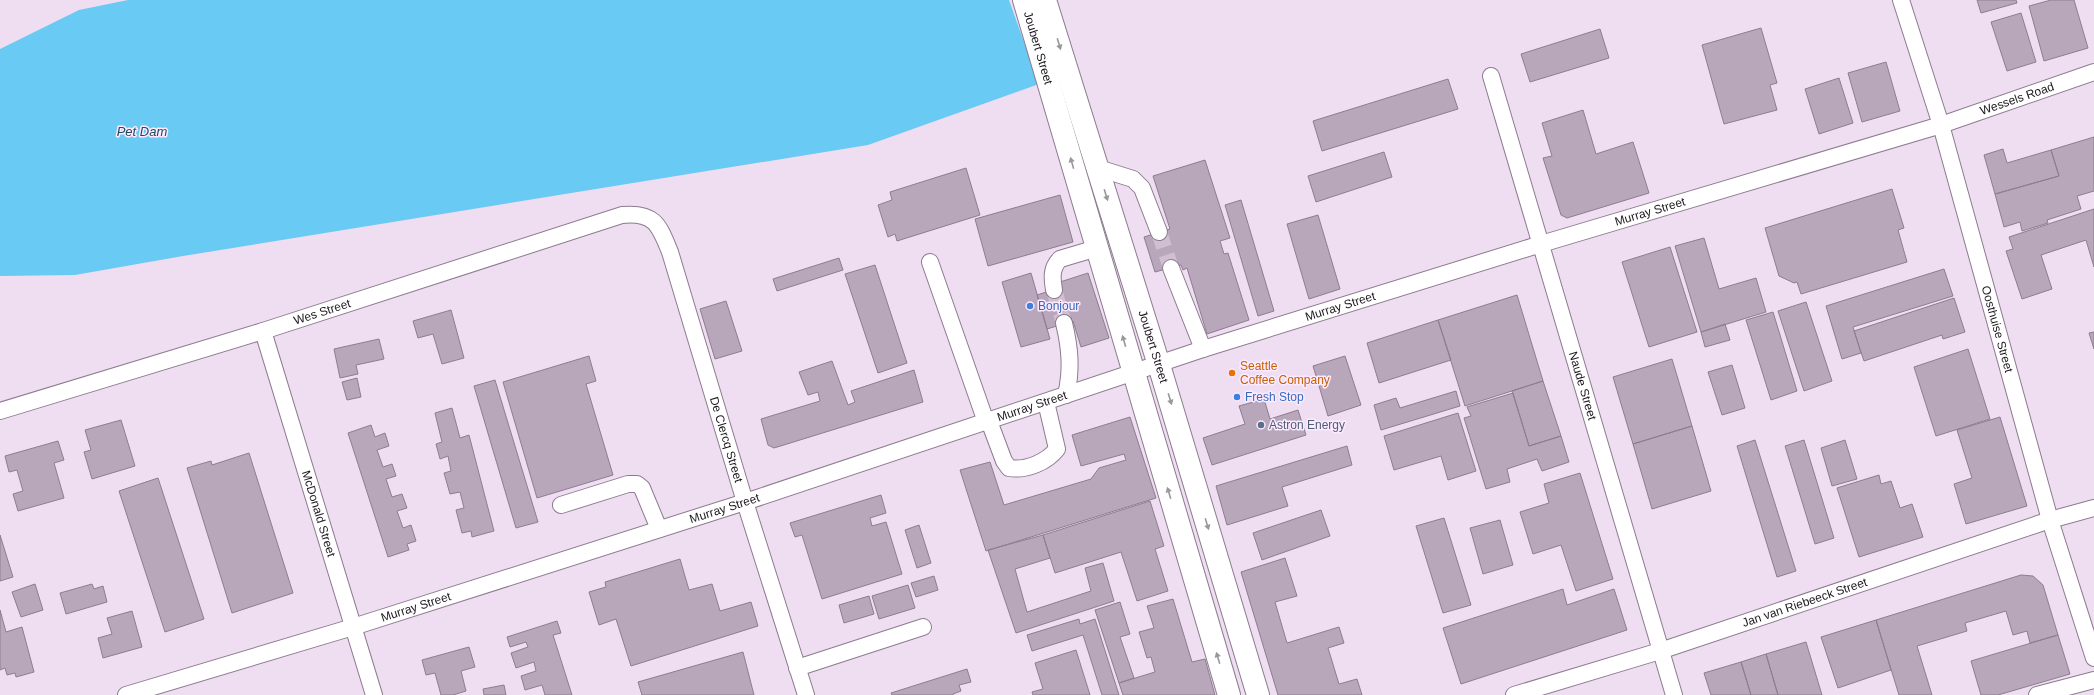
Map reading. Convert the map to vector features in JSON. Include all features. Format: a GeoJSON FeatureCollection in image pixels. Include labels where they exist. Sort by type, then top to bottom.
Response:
{"type":"FeatureCollection","features":[{"type":"Feature","properties":{"kind":"highway","name":"Joubert Street"},"geometry":{"type":"LineString","coordinates":[[1036,5],[1098,168],[1160,365],[1258,695]]}},
{"type":"Feature","properties":{"kind":"highway","name":"Joubert Street"},"geometry":{"type":"LineString","coordinates":[[1036,5],[1097,248],[1229,695]]}},
{"type":"Feature","properties":{"kind":"street","name":"Oosthuise Street"},"geometry":{"type":"LineString","coordinates":[[1901,0],[1941,125],[2050,520],[2094,658]]}},
{"type":"Feature","properties":{"kind":"street","name":"Wessels Road"},"geometry":{"type":"LineString","coordinates":[[1941,125],[2094,72]]}},
{"type":"Feature","properties":{"kind":"street","name":"Naude Street"},"geometry":{"type":"LineString","coordinates":[[1491,76],[1674,695]]}},
{"type":"Feature","properties":{"kind":"street","name":"Murray Street"},"geometry":{"type":"LineString","coordinates":[[126,695],[353,626],[745,502],[1203,350],[1541,244],[1941,125]]}},
{"type":"Feature","properties":{"kind":"street"},"geometry":{"type":"LineString","coordinates":[[1098,168],[1133,179],[1142,188],[1159,232]]}},
{"type":"Feature","properties":{"kind":"street","name":"Wes Street"},"geometry":{"type":"LineString","coordinates":[[0,411],[263,332],[622,215],[644,215]]}},
{"type":"Feature","properties":{"kind":"street","name":"De Clercq Street"},"geometry":{"type":"LineString","coordinates":[[644,215],[659,226],[670,252],[745,502],[806,695]]}},
{"type":"Feature","properties":{"kind":"street"},"geometry":{"type":"LineString","coordinates":[[1054,290],[1052,276],[1056,264],[1060,259],[1097,248]]}},
{"type":"Feature","properties":{"kind":"street"},"geometry":{"type":"LineString","coordinates":[[930,262],[988,422],[1004,461],[1009,468],[1017,470],[1051,457],[1057,449],[1046,402]]}},
{"type":"Feature","properties":{"kind":"street"},"geometry":{"type":"LineString","coordinates":[[1172,268],[1203,350]]}},
{"type":"Feature","properties":{"kind":"street"},"geometry":{"type":"LineString","coordinates":[[1064,324],[1070,345],[1070,376],[1066,395]]}},
{"type":"Feature","properties":{"kind":"street","name":"McDonald Street"},"geometry":{"type":"LineString","coordinates":[[263,332],[374,695]]}},
{"type":"Feature","properties":{"kind":"street"},"geometry":{"type":"LineString","coordinates":[[561,505],[628,484],[637,484],[642,488],[659,529]]}},
{"type":"Feature","properties":{"kind":"street","name":"Jan van Riebeeck Street"},"geometry":{"type":"LineString","coordinates":[[1514,695],[1660,651],[2050,520],[2094,508]]}},
{"type":"Feature","properties":{"kind":"street"},"geometry":{"type":"LineString","coordinates":[[797,668],[924,626]]}},
{"type":"Feature","properties":{"kind":"street"},"geometry":{"type":"LineString","coordinates":[[2038,695],[2094,680]]}},
{"type":"Feature","properties":{"kind":"water","name":"Pet Dam"},"geometry":{"type":"Polygon","coordinates":[[[128,0],[1009,0],[1039,84],[868,145],[183,256],[75,275],[0,276],[0,49],[79,10],[128,0]]]}},
{"type":"Feature","properties":{"kind":"building"},"geometry":{"type":"Polygon","coordinates":[[[1977,0],[2016,0],[2017,3],[1981,13],[1977,0]]]}},
{"type":"Feature","properties":{"kind":"building"},"geometry":{"type":"Polygon","coordinates":[[[2051,0],[2074,0],[2088,48],[2044,61],[2029,6],[2051,0]]]}},
{"type":"Feature","properties":{"kind":"building"},"geometry":{"type":"Polygon","coordinates":[[[2021,13],[2036,62],[2007,71],[1991,22],[2021,13]]]}},
{"type":"Feature","properties":{"kind":"building"},"geometry":{"type":"Polygon","coordinates":[[[1761,28],[1777,83],[1770,85],[1777,110],[1724,124],[1702,45],[1761,28]]]}},
{"type":"Feature","properties":{"kind":"building"},"geometry":{"type":"Polygon","coordinates":[[[1600,29],[1609,58],[1530,82],[1521,54],[1600,29]]]}},
{"type":"Feature","properties":{"kind":"building"},"geometry":{"type":"Polygon","coordinates":[[[1886,62],[1900,111],[1862,122],[1848,73],[1886,62]]]}},
{"type":"Feature","properties":{"kind":"building"},"geometry":{"type":"Polygon","coordinates":[[[1839,78],[1853,123],[1819,134],[1805,89],[1839,78]]]}},
{"type":"Feature","properties":{"kind":"building"},"geometry":{"type":"Polygon","coordinates":[[[1448,79],[1458,109],[1322,151],[1313,121],[1448,79]]]}},
{"type":"Feature","properties":{"kind":"building"},"geometry":{"type":"Polygon","coordinates":[[[1583,110],[1596,154],[1633,142],[1649,193],[1567,218],[1561,215],[1543,158],[1552,156],[1542,123],[1583,110]]]}},
{"type":"Feature","properties":{"kind":"building"},"geometry":{"type":"Polygon","coordinates":[[[2094,137],[2094,191],[2077,196],[2081,209],[2047,220],[2048,223],[2022,231],[2020,222],[2004,227],[1995,194],[2059,176],[2051,150],[2094,137]]]}},
{"type":"Feature","properties":{"kind":"building"},"geometry":{"type":"Polygon","coordinates":[[[2003,149],[2007,163],[2051,150],[2059,176],[1995,194],[1984,155],[2003,149]]]}},
{"type":"Feature","properties":{"kind":"building"},"geometry":{"type":"Polygon","coordinates":[[[1384,152],[1392,177],[1316,202],[1308,176],[1384,152]]]}},
{"type":"Feature","properties":{"kind":"building"},"geometry":{"type":"Polygon","coordinates":[[[1205,160],[1230,238],[1220,241],[1224,254],[1228,253],[1249,320],[1207,334],[1187,268],[1183,270],[1181,265],[1155,272],[1144,237],[1170,229],[1153,176],[1205,160]]]}},
{"type":"Feature","properties":{"kind":"building"},"geometry":{"type":"Polygon","coordinates":[[[966,168],[980,215],[897,241],[895,234],[888,237],[878,205],[892,200],[890,192],[966,168]]]}},
{"type":"Feature","properties":{"kind":"building"},"geometry":{"type":"Polygon","coordinates":[[[1892,189],[1904,228],[1898,230],[1907,262],[1801,294],[1797,282],[1794,283],[1779,276],[1765,228],[1892,189]]]}},
{"type":"Feature","properties":{"kind":"building"},"geometry":{"type":"Polygon","coordinates":[[[1060,195],[1073,242],[988,266],[975,219],[1060,195]]]}},
{"type":"Feature","properties":{"kind":"building"},"geometry":{"type":"Polygon","coordinates":[[[1241,200],[1274,311],[1258,316],[1225,205],[1241,200]]]}},
{"type":"Feature","properties":{"kind":"building"},"geometry":{"type":"Polygon","coordinates":[[[2094,209],[2094,267],[2086,240],[2041,255],[2052,289],[2022,299],[2006,251],[2013,249],[2009,237],[2094,209]]]}},
{"type":"Feature","properties":{"kind":"building"},"geometry":{"type":"Polygon","coordinates":[[[1318,215],[1340,289],[1309,299],[1287,224],[1318,215]]]}},
{"type":"Feature","properties":{"kind":"building"},"geometry":{"type":"Polygon","coordinates":[[[1704,238],[1719,289],[1756,278],[1766,312],[1701,332],[1675,246],[1704,238]]]}},
{"type":"Feature","properties":{"kind":"building"},"geometry":{"type":"Polygon","coordinates":[[[1670,247],[1697,332],[1649,347],[1622,262],[1670,247]]]}},
{"type":"Feature","properties":{"kind":"building"},"geometry":{"type":"Polygon","coordinates":[[[839,258],[843,270],[777,291],[773,279],[839,258]]]}},
{"type":"Feature","properties":{"kind":"building"},"geometry":{"type":"Polygon","coordinates":[[[875,265],[907,363],[878,373],[845,274],[875,265]]]}},
{"type":"Feature","properties":{"kind":"building"},"geometry":{"type":"Polygon","coordinates":[[[1944,269],[1953,296],[1853,327],[1861,353],[1842,359],[1826,306],[1944,269]]]}},
{"type":"Feature","properties":{"kind":"building"},"geometry":{"type":"Polygon","coordinates":[[[1031,273],[1050,339],[1021,347],[1002,282],[1031,273]]]}},
{"type":"Feature","properties":{"kind":"building"},"geometry":{"type":"Polygon","coordinates":[[[1088,273],[1109,338],[1081,347],[1073,321],[1047,329],[1037,295],[1062,287],[1060,282],[1088,273]]]}},
{"type":"Feature","properties":{"kind":"building"},"geometry":{"type":"Polygon","coordinates":[[[1517,295],[1543,381],[1465,406],[1438,320],[1517,295]]]}},
{"type":"Feature","properties":{"kind":"building"},"geometry":{"type":"Polygon","coordinates":[[[1954,298],[1965,332],[1943,339],[1942,335],[1864,361],[1854,331],[1954,298]]]}},
{"type":"Feature","properties":{"kind":"building"},"geometry":{"type":"Polygon","coordinates":[[[726,301],[742,351],[715,359],[700,309],[726,301]]]}},
{"type":"Feature","properties":{"kind":"building"},"geometry":{"type":"Polygon","coordinates":[[[1806,302],[1832,381],[1804,391],[1778,311],[1806,302]]]}},
{"type":"Feature","properties":{"kind":"building"},"geometry":{"type":"Polygon","coordinates":[[[451,310],[464,358],[442,364],[433,334],[418,338],[413,321],[451,310]]]}},
{"type":"Feature","properties":{"kind":"building"},"geometry":{"type":"Polygon","coordinates":[[[1773,312],[1797,391],[1771,400],[1746,320],[1773,312]]]}},
{"type":"Feature","properties":{"kind":"building"},"geometry":{"type":"Polygon","coordinates":[[[1438,320],[1451,360],[1379,383],[1367,343],[1438,320]]]}},
{"type":"Feature","properties":{"kind":"building"},"geometry":{"type":"Polygon","coordinates":[[[1725,324],[1730,340],[1705,347],[1701,332],[1725,324]]]}},
{"type":"Feature","properties":{"kind":"building"},"geometry":{"type":"Polygon","coordinates":[[[2094,332],[2094,349],[2089,333],[2094,332]]]}},
{"type":"Feature","properties":{"kind":"building"},"geometry":{"type":"Polygon","coordinates":[[[379,339],[384,359],[356,365],[358,374],[340,378],[334,349],[379,339]]]}},
{"type":"Feature","properties":{"kind":"building"},"geometry":{"type":"Polygon","coordinates":[[[1968,349],[1990,419],[1936,436],[1914,367],[1968,349]]]}},
{"type":"Feature","properties":{"kind":"building"},"geometry":{"type":"Polygon","coordinates":[[[589,356],[596,381],[586,384],[613,475],[537,498],[503,382],[589,356]]]}},
{"type":"Feature","properties":{"kind":"building"},"geometry":{"type":"Polygon","coordinates":[[[1345,356],[1361,405],[1328,416],[1313,366],[1345,356]]]}},
{"type":"Feature","properties":{"kind":"building"},"geometry":{"type":"Polygon","coordinates":[[[1672,359],[1692,426],[1633,444],[1613,377],[1672,359]]]}},
{"type":"Feature","properties":{"kind":"building"},"geometry":{"type":"Polygon","coordinates":[[[832,361],[848,405],[855,402],[851,391],[914,370],[923,402],[774,448],[768,445],[761,419],[820,401],[818,392],[808,395],[799,372],[832,361]]]}},
{"type":"Feature","properties":{"kind":"building"},"geometry":{"type":"Polygon","coordinates":[[[1732,365],[1745,408],[1722,415],[1708,372],[1732,365]]]}},
{"type":"Feature","properties":{"kind":"building"},"geometry":{"type":"Polygon","coordinates":[[[357,378],[361,397],[347,400],[342,382],[357,378]]]}},
{"type":"Feature","properties":{"kind":"building"},"geometry":{"type":"Polygon","coordinates":[[[495,380],[538,522],[516,528],[474,386],[495,380]]]}},
{"type":"Feature","properties":{"kind":"building"},"geometry":{"type":"Polygon","coordinates":[[[1543,381],[1561,436],[1529,446],[1512,391],[1543,381]]]}},
{"type":"Feature","properties":{"kind":"building"},"geometry":{"type":"Polygon","coordinates":[[[1456,391],[1460,406],[1381,430],[1374,405],[1396,398],[1400,408],[1456,391]]]}},
{"type":"Feature","properties":{"kind":"building"},"geometry":{"type":"Polygon","coordinates":[[[1513,393],[1529,446],[1561,436],[1569,462],[1542,471],[1537,459],[1507,469],[1510,482],[1486,489],[1464,418],[1471,416],[1467,407],[1513,393]]]}},
{"type":"Feature","properties":{"kind":"building"},"geometry":{"type":"Polygon","coordinates":[[[1264,399],[1270,419],[1298,410],[1306,435],[1212,465],[1203,438],[1245,424],[1239,406],[1264,399]]]}},
{"type":"Feature","properties":{"kind":"building"},"geometry":{"type":"Polygon","coordinates":[[[452,408],[460,438],[469,435],[494,531],[472,537],[471,531],[462,533],[456,510],[464,508],[460,492],[450,494],[444,473],[451,471],[448,456],[440,459],[436,444],[442,442],[435,413],[452,408]]]}},
{"type":"Feature","properties":{"kind":"building"},"geometry":{"type":"Polygon","coordinates":[[[1458,413],[1476,471],[1448,480],[1441,456],[1394,470],[1384,436],[1458,413]]]}},
{"type":"Feature","properties":{"kind":"building"},"geometry":{"type":"Polygon","coordinates":[[[1130,417],[1156,498],[986,551],[960,470],[990,462],[1004,505],[1091,479],[1099,468],[1126,460],[1124,454],[1081,466],[1072,435],[1130,417]]]}},
{"type":"Feature","properties":{"kind":"building"},"geometry":{"type":"Polygon","coordinates":[[[2000,417],[2027,506],[1966,524],[1954,484],[1972,478],[1957,430],[2000,417]]]}},
{"type":"Feature","properties":{"kind":"building"},"geometry":{"type":"Polygon","coordinates":[[[121,420],[135,466],[92,479],[84,452],[91,450],[85,430],[121,420]]]}},
{"type":"Feature","properties":{"kind":"building"},"geometry":{"type":"Polygon","coordinates":[[[371,425],[375,437],[385,433],[389,446],[377,450],[383,467],[392,464],[396,476],[386,479],[392,497],[402,494],[407,508],[397,511],[403,528],[411,525],[416,541],[407,544],[409,550],[388,557],[348,433],[371,425]]]}},
{"type":"Feature","properties":{"kind":"building"},"geometry":{"type":"Polygon","coordinates":[[[1692,426],[1711,491],[1652,509],[1633,444],[1692,426]]]}},
{"type":"Feature","properties":{"kind":"building"},"geometry":{"type":"Polygon","coordinates":[[[1755,440],[1796,571],[1777,577],[1737,446],[1755,440]]]}},
{"type":"Feature","properties":{"kind":"building"},"geometry":{"type":"Polygon","coordinates":[[[1804,440],[1834,538],[1815,544],[1785,446],[1804,440]]]}},
{"type":"Feature","properties":{"kind":"building"},"geometry":{"type":"Polygon","coordinates":[[[1845,440],[1857,479],[1832,486],[1821,448],[1845,440]]]}},
{"type":"Feature","properties":{"kind":"building"},"geometry":{"type":"Polygon","coordinates":[[[58,441],[64,460],[54,463],[64,498],[18,511],[13,494],[23,491],[17,470],[9,472],[5,456],[58,441]]]}},
{"type":"Feature","properties":{"kind":"building"},"geometry":{"type":"Polygon","coordinates":[[[1347,446],[1352,465],[1282,487],[1288,506],[1227,525],[1216,486],[1347,446]]]}},
{"type":"Feature","properties":{"kind":"building"},"geometry":{"type":"Polygon","coordinates":[[[249,453],[293,593],[232,613],[187,468],[211,461],[212,465],[249,453]]]}},
{"type":"Feature","properties":{"kind":"building"},"geometry":{"type":"Polygon","coordinates":[[[1580,473],[1613,579],[1576,591],[1561,545],[1533,554],[1520,512],[1549,503],[1544,484],[1580,473]]]}},
{"type":"Feature","properties":{"kind":"building"},"geometry":{"type":"Polygon","coordinates":[[[1879,475],[1881,484],[1891,481],[1900,508],[1912,504],[1923,537],[1859,557],[1837,488],[1879,475]]]}},
{"type":"Feature","properties":{"kind":"building"},"geometry":{"type":"Polygon","coordinates":[[[158,478],[204,619],[165,632],[119,491],[158,478]]]}},
{"type":"Feature","properties":{"kind":"building"},"geometry":{"type":"Polygon","coordinates":[[[881,495],[886,513],[870,518],[872,526],[886,522],[902,574],[822,599],[802,535],[795,537],[790,523],[881,495]]]}},
{"type":"Feature","properties":{"kind":"building"},"geometry":{"type":"Polygon","coordinates":[[[1150,501],[1164,546],[1155,549],[1168,591],[1137,601],[1121,552],[1055,573],[1043,535],[1150,501]]]}},
{"type":"Feature","properties":{"kind":"building"},"geometry":{"type":"Polygon","coordinates":[[[1321,510],[1330,536],[1262,560],[1253,533],[1321,510]]]}},
{"type":"Feature","properties":{"kind":"building"},"geometry":{"type":"Polygon","coordinates":[[[1444,518],[1471,605],[1443,613],[1416,526],[1444,518]]]}},
{"type":"Feature","properties":{"kind":"building"},"geometry":{"type":"Polygon","coordinates":[[[1500,520],[1513,565],[1483,574],[1470,528],[1500,520]]]}},
{"type":"Feature","properties":{"kind":"building"},"geometry":{"type":"Polygon","coordinates":[[[919,525],[931,563],[917,568],[905,530],[919,525]]]}},
{"type":"Feature","properties":{"kind":"building"},"geometry":{"type":"Polygon","coordinates":[[[0,535],[13,577],[0,581],[0,535]]]}},
{"type":"Feature","properties":{"kind":"building"},"geometry":{"type":"Polygon","coordinates":[[[1043,535],[1050,558],[1015,569],[1027,612],[1091,591],[1085,568],[1103,563],[1114,601],[1016,633],[988,550],[1043,535]]]}},
{"type":"Feature","properties":{"kind":"building"},"geometry":{"type":"Polygon","coordinates":[[[1285,558],[1297,596],[1275,602],[1287,643],[1339,627],[1344,643],[1328,648],[1339,684],[1357,679],[1362,695],[1278,695],[1241,572],[1285,558]]]}},
{"type":"Feature","properties":{"kind":"building"},"geometry":{"type":"Polygon","coordinates":[[[680,559],[689,590],[712,584],[720,611],[751,602],[758,626],[631,666],[616,619],[599,625],[589,592],[606,587],[605,582],[680,559]]]}},
{"type":"Feature","properties":{"kind":"building"},"geometry":{"type":"Polygon","coordinates":[[[2021,575],[2033,576],[2043,585],[2058,635],[2030,643],[2027,631],[2013,635],[2006,611],[1965,623],[1967,631],[1917,646],[1932,695],[1899,695],[1876,620],[2021,575]]]}},
{"type":"Feature","properties":{"kind":"building"},"geometry":{"type":"Polygon","coordinates":[[[934,576],[938,590],[916,597],[911,583],[934,576]]]}},
{"type":"Feature","properties":{"kind":"building"},"geometry":{"type":"Polygon","coordinates":[[[35,584],[43,610],[21,617],[12,592],[35,584]]]}},
{"type":"Feature","properties":{"kind":"building"},"geometry":{"type":"Polygon","coordinates":[[[92,584],[94,589],[103,586],[107,602],[66,614],[60,593],[92,584]]]}},
{"type":"Feature","properties":{"kind":"building"},"geometry":{"type":"Polygon","coordinates":[[[908,585],[915,608],[879,619],[872,596],[908,585]]]}},
{"type":"Feature","properties":{"kind":"building"},"geometry":{"type":"Polygon","coordinates":[[[1563,589],[1567,605],[1614,589],[1627,630],[1461,684],[1443,628],[1563,589]]]}},
{"type":"Feature","properties":{"kind":"building"},"geometry":{"type":"Polygon","coordinates":[[[869,596],[874,614],[844,623],[839,605],[869,596]]]}},
{"type":"Feature","properties":{"kind":"building"},"geometry":{"type":"Polygon","coordinates":[[[1173,599],[1192,662],[1205,659],[1215,695],[1123,695],[1119,683],[1155,672],[1151,657],[1147,658],[1139,632],[1154,628],[1147,606],[1173,599]]]}},
{"type":"Feature","properties":{"kind":"building"},"geometry":{"type":"Polygon","coordinates":[[[1120,602],[1130,634],[1120,637],[1134,678],[1119,683],[1095,610],[1120,602]]]}},
{"type":"Feature","properties":{"kind":"building"},"geometry":{"type":"Polygon","coordinates":[[[0,610],[6,632],[22,627],[34,672],[16,677],[15,673],[7,675],[5,668],[0,670],[0,610]]]}},
{"type":"Feature","properties":{"kind":"building"},"geometry":{"type":"Polygon","coordinates":[[[132,611],[142,647],[103,658],[98,638],[112,634],[107,618],[132,611]]]}},
{"type":"Feature","properties":{"kind":"building"},"geometry":{"type":"Polygon","coordinates":[[[1079,619],[1080,624],[1095,619],[1119,695],[1102,695],[1083,635],[1032,651],[1027,635],[1079,619]]]}},
{"type":"Feature","properties":{"kind":"building"},"geometry":{"type":"Polygon","coordinates":[[[1876,620],[1891,670],[1838,688],[1821,637],[1876,620]]]}},
{"type":"Feature","properties":{"kind":"building"},"geometry":{"type":"Polygon","coordinates":[[[557,621],[561,633],[553,635],[572,695],[545,695],[542,685],[525,690],[521,676],[536,671],[534,662],[516,668],[511,653],[528,647],[526,642],[510,647],[507,637],[557,621]]]}},
{"type":"Feature","properties":{"kind":"building"},"geometry":{"type":"Polygon","coordinates":[[[2058,635],[2070,674],[1998,695],[1981,695],[1971,661],[2058,635]]]}},
{"type":"Feature","properties":{"kind":"building"},"geometry":{"type":"Polygon","coordinates":[[[1806,642],[1822,695],[1778,695],[1766,654],[1806,642]]]}},
{"type":"Feature","properties":{"kind":"building"},"geometry":{"type":"Polygon","coordinates":[[[469,647],[475,667],[461,671],[466,691],[453,695],[441,695],[435,673],[426,675],[422,660],[469,647]]]}},
{"type":"Feature","properties":{"kind":"building"},"geometry":{"type":"Polygon","coordinates":[[[1076,650],[1090,695],[1033,695],[1032,692],[1043,689],[1035,663],[1076,650]]]}},
{"type":"Feature","properties":{"kind":"building"},"geometry":{"type":"Polygon","coordinates":[[[743,652],[754,695],[642,695],[638,682],[743,652]]]}},
{"type":"Feature","properties":{"kind":"building"},"geometry":{"type":"Polygon","coordinates":[[[1766,654],[1778,695],[1751,695],[1741,662],[1766,654]]]}},
{"type":"Feature","properties":{"kind":"building"},"geometry":{"type":"Polygon","coordinates":[[[1741,662],[1751,695],[1711,695],[1704,673],[1741,662]]]}},
{"type":"Feature","properties":{"kind":"building"},"geometry":{"type":"Polygon","coordinates":[[[967,669],[971,682],[959,685],[961,691],[953,695],[892,695],[891,693],[967,669]]]}},
{"type":"Feature","properties":{"kind":"building"},"geometry":{"type":"Polygon","coordinates":[[[504,685],[506,695],[484,695],[483,689],[504,685]]]}},
{"type":"Feature","properties":{"kind":"tunnel"},"geometry":{"type":"LineString","coordinates":[[1159,232],[1171,268]]}},
{"type":"Feature","properties":{"kind":"tunnel"},"geometry":{"type":"LineString","coordinates":[[1054,290],[1064,323]]}},
{"type":"Feature","properties":{"kind":"place","name":"Bonjour"},"geometry":{"type":"Point","coordinates":[1030,306]}},
{"type":"Feature","properties":{"kind":"place","name":"Seattle Coffee Company"},"geometry":{"type":"Point","coordinates":[1232,373]}},
{"type":"Feature","properties":{"kind":"place","name":"Fresh Stop"},"geometry":{"type":"Point","coordinates":[1237,397]}},
{"type":"Feature","properties":{"kind":"place","name":"Astron Energy"},"geometry":{"type":"Point","coordinates":[1261,425]}}]}
